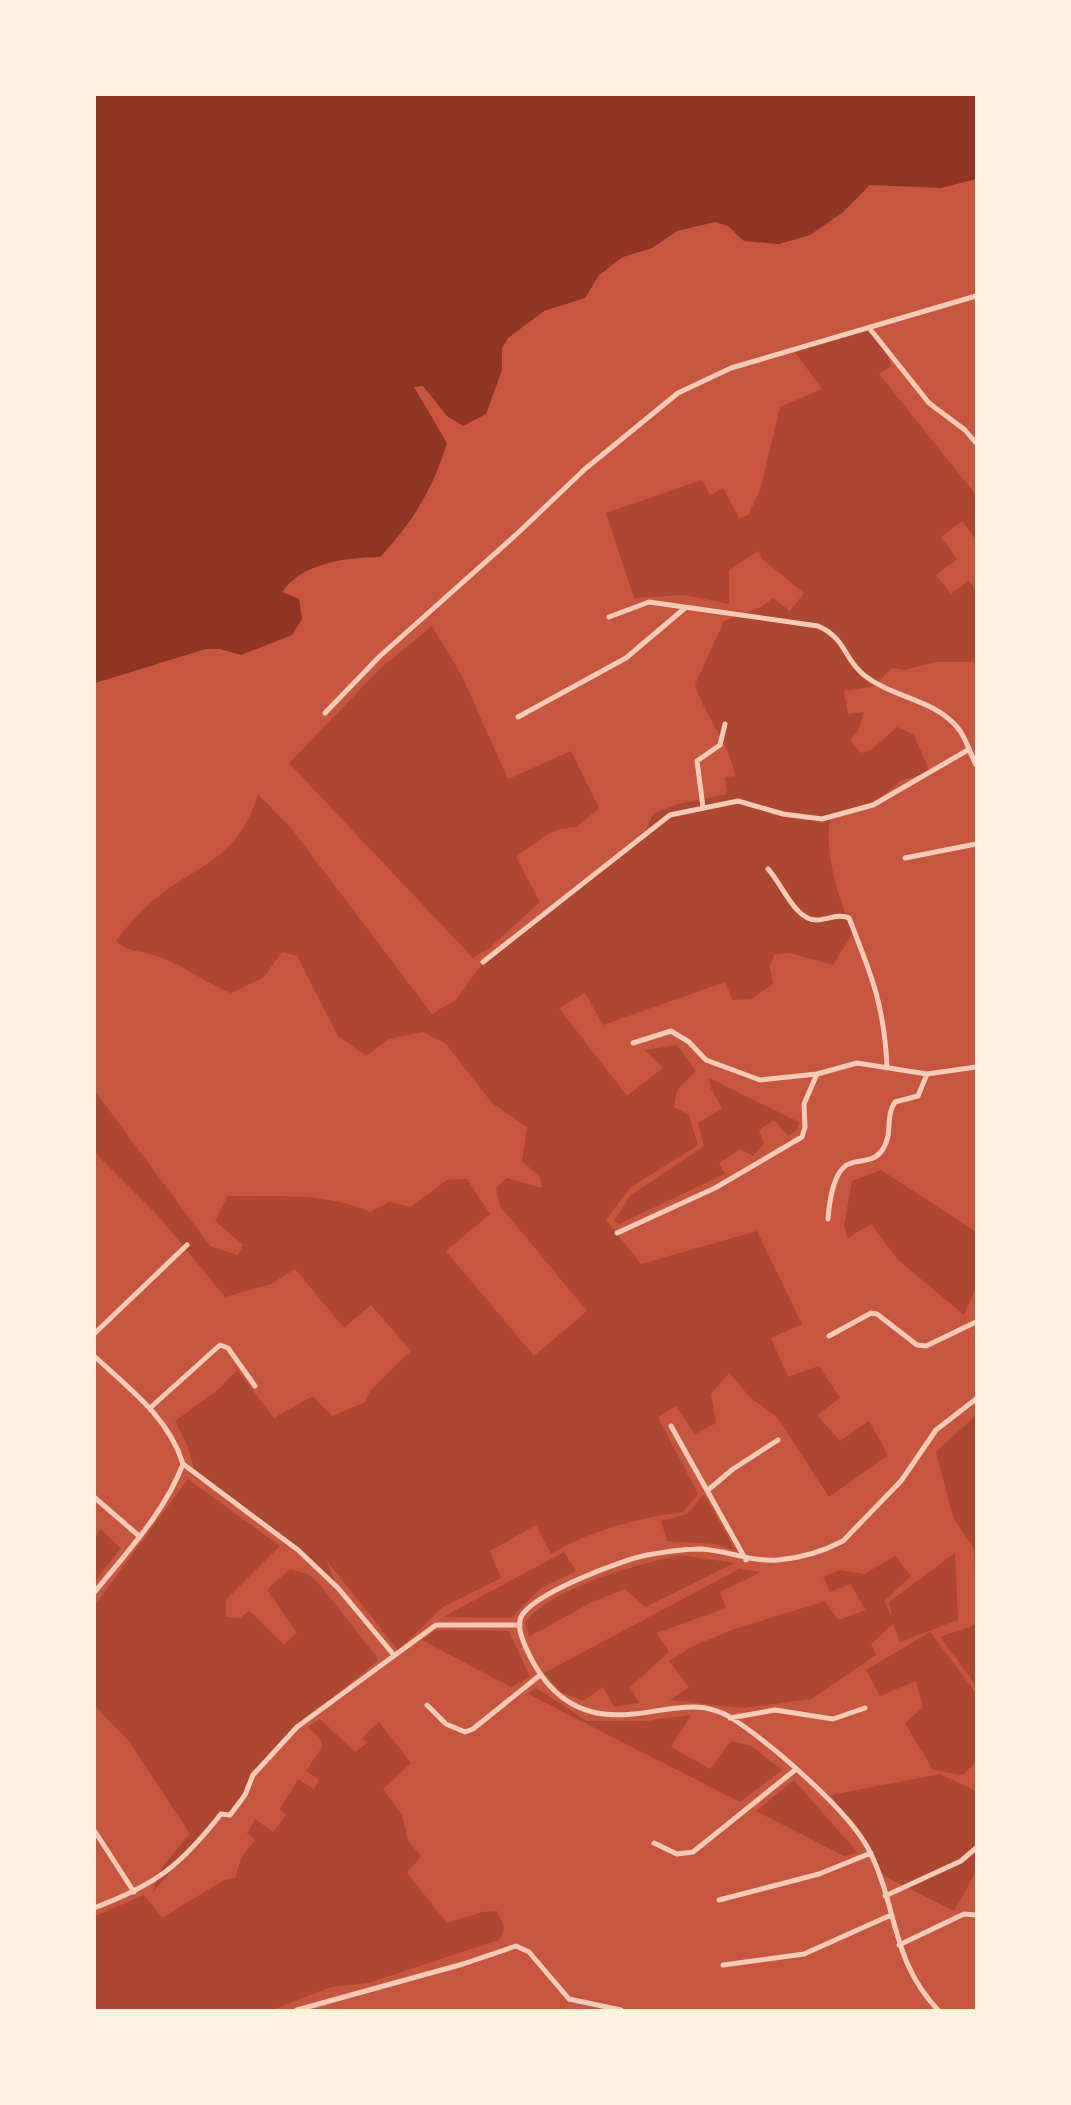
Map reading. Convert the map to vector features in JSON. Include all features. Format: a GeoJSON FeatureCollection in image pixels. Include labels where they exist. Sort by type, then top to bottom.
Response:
{"type":"FeatureCollection","features":[{"type":"Feature","properties":{"kind":"street"},"geometry":{"type":"LineString","coordinates":[[325,713],[380,656],[519,532],[585,468],[678,393],[731,368],[976,296]]}},
{"type":"Feature","properties":{"kind":"street"},"geometry":{"type":"LineString","coordinates":[[870,329],[929,403],[965,430],[976,443]]}},
{"type":"Feature","properties":{"kind":"street"},"geometry":{"type":"LineString","coordinates":[[609,617],[649,602],[770,618],[831,632],[863,674],[904,698],[935,707],[956,725],[976,765]]}},
{"type":"Feature","properties":{"kind":"street"},"geometry":{"type":"LineString","coordinates":[[518,717],[626,658],[685,608]]}},
{"type":"Feature","properties":{"kind":"street"},"geometry":{"type":"LineString","coordinates":[[703,807],[697,761],[720,745],[724,724]]}},
{"type":"Feature","properties":{"kind":"street"},"geometry":{"type":"LineString","coordinates":[[483,962],[670,816],[738,801],[783,814],[822,819],[873,804],[968,750]]}},
{"type":"Feature","properties":{"kind":"street"},"geometry":{"type":"LineString","coordinates":[[905,858],[976,844]]}},
{"type":"Feature","properties":{"kind":"street"},"geometry":{"type":"LineString","coordinates":[[768,869],[800,914],[810,920],[841,915],[849,918],[877,987],[885,1031],[887,1066]]}},
{"type":"Feature","properties":{"kind":"street"},"geometry":{"type":"LineString","coordinates":[[633,1043],[671,1031],[716,1066],[760,1080],[817,1074],[857,1063],[927,1074],[976,1068]]}},
{"type":"Feature","properties":{"kind":"street"},"geometry":{"type":"LineString","coordinates":[[617,1233],[715,1188],[802,1137],[805,1127],[804,1104],[817,1074]]}},
{"type":"Feature","properties":{"kind":"street"},"geometry":{"type":"LineString","coordinates":[[828,1219],[839,1173],[848,1164],[871,1160],[883,1149],[890,1128],[891,1107],[895,1102],[918,1096],[927,1074]]}},
{"type":"Feature","properties":{"kind":"street"},"geometry":{"type":"LineString","coordinates":[[94,1334],[187,1245]]}},
{"type":"Feature","properties":{"kind":"street"},"geometry":{"type":"LineString","coordinates":[[829,1336],[871,1313],[877,1314],[917,1345],[926,1346],[976,1322]]}},
{"type":"Feature","properties":{"kind":"street"},"geometry":{"type":"LineString","coordinates":[[149,1408],[220,1345],[228,1348],[255,1386]]}},
{"type":"Feature","properties":{"kind":"street"},"geometry":{"type":"LineString","coordinates":[[94,1356],[149,1408],[176,1441],[183,1464],[298,1550],[338,1588],[393,1654]]}},
{"type":"Feature","properties":{"kind":"street"},"geometry":{"type":"LineString","coordinates":[[938,2011],[914,1981],[899,1945],[870,1853],[846,1819],[795,1770],[730,1717],[703,1706],[630,1715],[591,1711],[561,1698],[539,1676],[521,1635],[520,1625],[532,1604],[634,1558],[701,1549],[746,1560],[819,1553],[843,1541],[901,1481],[936,1430],[976,1399]]}},
{"type":"Feature","properties":{"kind":"street"},"geometry":{"type":"LineString","coordinates":[[671,1426],[746,1560]]}},
{"type":"Feature","properties":{"kind":"street"},"geometry":{"type":"LineString","coordinates":[[708,1490],[733,1469],[778,1440]]}},
{"type":"Feature","properties":{"kind":"street"},"geometry":{"type":"LineString","coordinates":[[94,1593],[171,1490],[183,1464]]}},
{"type":"Feature","properties":{"kind":"street"},"geometry":{"type":"LineString","coordinates":[[94,1497],[139,1536]]}},
{"type":"Feature","properties":{"kind":"street"},"geometry":{"type":"LineString","coordinates":[[94,1908],[157,1880],[183,1857],[221,1814],[230,1815],[245,1795],[253,1775],[297,1727],[436,1625],[520,1625]]}},
{"type":"Feature","properties":{"kind":"street"},"geometry":{"type":"LineString","coordinates":[[427,1705],[446,1724],[465,1732],[473,1729],[539,1676]]}},
{"type":"Feature","properties":{"kind":"street"},"geometry":{"type":"LineString","coordinates":[[730,1717],[775,1710],[833,1719],[865,1709]]}},
{"type":"Feature","properties":{"kind":"street"},"geometry":{"type":"LineString","coordinates":[[654,1843],[677,1854],[693,1852],[795,1770]]}},
{"type":"Feature","properties":{"kind":"street"},"geometry":{"type":"LineString","coordinates":[[94,1830],[134,1892]]}},
{"type":"Feature","properties":{"kind":"street"},"geometry":{"type":"LineString","coordinates":[[885,1896],[961,1861],[976,1849]]}},
{"type":"Feature","properties":{"kind":"street"},"geometry":{"type":"LineString","coordinates":[[719,1900],[819,1874],[870,1853]]}},
{"type":"Feature","properties":{"kind":"street"},"geometry":{"type":"LineString","coordinates":[[899,1945],[964,1914],[976,1915]]}},
{"type":"Feature","properties":{"kind":"street"},"geometry":{"type":"LineString","coordinates":[[723,1965],[804,1954],[891,1915]]}},
{"type":"Feature","properties":{"kind":"street"},"geometry":{"type":"LineString","coordinates":[[297,2011],[451,1968],[516,1946],[530,1952],[569,1999],[621,2011]]}},
{"type":"Feature","properties":{"kind":"shaded area"},"geometry":{"type":"Polygon","coordinates":[[[95,94],[976,95],[976,179],[941,188],[870,185],[842,213],[810,235],[779,244],[744,241],[728,226],[715,222],[677,231],[652,248],[623,257],[599,275],[585,298],[544,311],[508,338],[502,348],[502,370],[486,414],[463,426],[447,416],[423,386],[414,387],[447,443],[428,490],[412,518],[380,557],[326,564],[301,574],[291,582],[282,592],[299,599],[302,619],[292,635],[241,655],[220,649],[206,649],[95,683],[95,94]]]}},
{"type":"Feature","properties":{"kind":"shaded area"},"geometry":{"type":"Polygon","coordinates":[[[870,329],[887,353],[891,366],[879,374],[976,495],[976,540],[962,521],[941,537],[957,559],[936,575],[951,594],[969,580],[976,591],[976,662],[936,662],[904,670],[891,668],[875,686],[844,691],[848,714],[864,712],[858,731],[850,740],[861,753],[871,750],[897,727],[914,735],[930,772],[900,781],[873,805],[831,816],[830,858],[843,906],[854,931],[833,965],[789,953],[774,955],[770,967],[773,984],[751,999],[733,1000],[725,982],[603,1025],[585,993],[559,1008],[627,1096],[663,1068],[645,1050],[677,1045],[696,1071],[677,1090],[674,1107],[689,1115],[698,1145],[630,1188],[606,1220],[641,1264],[757,1231],[802,1324],[771,1338],[788,1377],[819,1366],[840,1398],[817,1415],[840,1441],[869,1421],[888,1455],[829,1497],[778,1418],[751,1398],[729,1373],[711,1394],[716,1423],[695,1434],[676,1406],[658,1417],[698,1494],[683,1512],[615,1526],[582,1538],[551,1554],[536,1525],[490,1551],[501,1578],[443,1607],[398,1650],[326,1560],[338,1588],[298,1550],[195,1472],[188,1447],[175,1421],[219,1389],[237,1370],[274,1418],[313,1396],[332,1416],[364,1403],[371,1390],[411,1351],[371,1305],[344,1328],[295,1269],[271,1284],[225,1297],[161,1219],[95,1153],[94,1090],[210,1246],[238,1255],[243,1245],[215,1221],[228,1196],[318,1198],[370,1212],[389,1202],[411,1207],[447,1180],[467,1179],[490,1214],[446,1251],[534,1356],[587,1311],[500,1206],[496,1188],[507,1178],[542,1188],[540,1177],[522,1161],[527,1127],[492,1103],[446,1044],[423,1032],[389,1039],[366,1056],[338,1036],[297,956],[282,952],[263,978],[231,993],[158,956],[127,948],[116,941],[148,905],[227,848],[239,835],[258,794],[291,828],[432,1014],[457,999],[483,962],[642,839],[653,814],[677,804],[727,794],[725,777],[735,776],[732,764],[695,685],[724,621],[761,607],[773,598],[790,611],[804,593],[762,559],[758,551],[729,570],[729,604],[684,595],[634,598],[606,513],[702,480],[710,495],[723,488],[739,518],[748,515],[760,491],[780,407],[822,389],[794,351],[870,329]]]}},
{"type":"Feature","properties":{"kind":"shaded area"},"geometry":{"type":"Polygon","coordinates":[[[432,626],[462,676],[508,779],[571,751],[599,808],[577,827],[559,829],[546,835],[516,857],[540,902],[488,949],[473,958],[289,763],[382,667],[432,626]]]}},
{"type":"Feature","properties":{"kind":"shaded area"},"geometry":{"type":"Polygon","coordinates":[[[709,1078],[799,1122],[797,1130],[788,1136],[774,1120],[759,1130],[764,1144],[753,1156],[740,1149],[719,1163],[725,1174],[619,1224],[614,1221],[631,1195],[704,1146],[698,1123],[722,1108],[711,1089],[709,1078]]]}},
{"type":"Feature","properties":{"kind":"shaded area"},"geometry":{"type":"Polygon","coordinates":[[[881,1170],[976,1232],[976,1288],[964,1315],[898,1260],[871,1224],[848,1238],[844,1226],[852,1181],[881,1170]]]}},
{"type":"Feature","properties":{"kind":"shaded area"},"geometry":{"type":"Polygon","coordinates":[[[976,1415],[976,1606],[974,1549],[953,1517],[936,1452],[976,1415]]]}},
{"type":"Feature","properties":{"kind":"shaded area"},"geometry":{"type":"Polygon","coordinates":[[[188,1479],[280,1546],[226,1600],[226,1617],[240,1618],[249,1611],[284,1645],[297,1633],[267,1590],[290,1569],[308,1574],[321,1586],[379,1660],[297,1730],[262,1769],[230,1815],[221,1814],[152,1893],[162,1867],[190,1834],[128,1740],[95,1706],[95,1605],[188,1479]]]}},
{"type":"Feature","properties":{"kind":"shaded area"},"geometry":{"type":"Polygon","coordinates":[[[704,1494],[735,1550],[715,1544],[667,1541],[661,1521],[687,1514],[704,1494]]]}},
{"type":"Feature","properties":{"kind":"shaded area"},"geometry":{"type":"Polygon","coordinates":[[[100,1529],[121,1548],[95,1581],[95,1538],[100,1529]]]}},
{"type":"Feature","properties":{"kind":"shaded area"},"geometry":{"type":"Polygon","coordinates":[[[564,1552],[576,1571],[541,1588],[511,1618],[443,1617],[564,1552]]]}},
{"type":"Feature","properties":{"kind":"shaded area"},"geometry":{"type":"Polygon","coordinates":[[[955,1553],[958,1620],[900,1642],[893,1624],[871,1644],[876,1655],[811,1699],[743,1708],[670,1700],[689,1687],[669,1661],[693,1646],[735,1629],[825,1601],[838,1620],[866,1610],[850,1584],[830,1592],[823,1577],[840,1570],[864,1574],[895,1556],[911,1576],[884,1601],[892,1617],[889,1602],[955,1553]]]}},
{"type":"Feature","properties":{"kind":"shaded area"},"geometry":{"type":"Polygon","coordinates":[[[681,1555],[735,1563],[645,1607],[625,1589],[590,1603],[529,1637],[525,1622],[555,1598],[620,1571],[681,1555]]]}},
{"type":"Feature","properties":{"kind":"shaded area"},"geometry":{"type":"Polygon","coordinates":[[[739,1569],[761,1572],[720,1592],[726,1608],[657,1633],[669,1652],[630,1687],[639,1703],[614,1707],[603,1687],[583,1701],[561,1692],[544,1673],[739,1569]]]}},
{"type":"Feature","properties":{"kind":"shaded area"},"geometry":{"type":"Polygon","coordinates":[[[975,1625],[976,1628],[976,1685],[940,1637],[975,1625]]]}},
{"type":"Feature","properties":{"kind":"shaded area"},"geometry":{"type":"Polygon","coordinates":[[[436,1630],[509,1631],[530,1677],[511,1687],[422,1640],[436,1630]]]}},
{"type":"Feature","properties":{"kind":"shaded area"},"geometry":{"type":"Polygon","coordinates":[[[930,1632],[976,1693],[976,1761],[963,1775],[933,1770],[905,1723],[923,1707],[916,1681],[880,1696],[866,1670],[930,1632]]]}},
{"type":"Feature","properties":{"kind":"shaded area"},"geometry":{"type":"Polygon","coordinates":[[[536,1688],[587,1721],[647,1721],[691,1715],[671,1747],[710,1769],[731,1741],[751,1746],[782,1770],[740,1802],[528,1694],[536,1688]]]}},
{"type":"Feature","properties":{"kind":"shaded area"},"geometry":{"type":"Polygon","coordinates":[[[320,1719],[355,1752],[367,1743],[362,1738],[379,1722],[411,1763],[383,1789],[402,1815],[408,1841],[421,1856],[407,1873],[447,1923],[482,1912],[497,1911],[505,1928],[499,1940],[368,1983],[331,1987],[272,2010],[95,2010],[95,1916],[144,1895],[162,1918],[224,1880],[235,1878],[241,1858],[255,1840],[247,1833],[255,1819],[273,1832],[286,1815],[280,1809],[298,1779],[314,1789],[319,1780],[306,1771],[322,1747],[320,1738],[308,1727],[320,1719]]]}},
{"type":"Feature","properties":{"kind":"shaded area"},"geometry":{"type":"Polygon","coordinates":[[[940,1774],[976,1791],[976,1872],[954,1911],[884,1876],[831,1795],[940,1774]]]}},
{"type":"Feature","properties":{"kind":"shaded area"},"geometry":{"type":"Polygon","coordinates":[[[794,1780],[858,1853],[844,1856],[756,1811],[794,1780]]]}}]}
